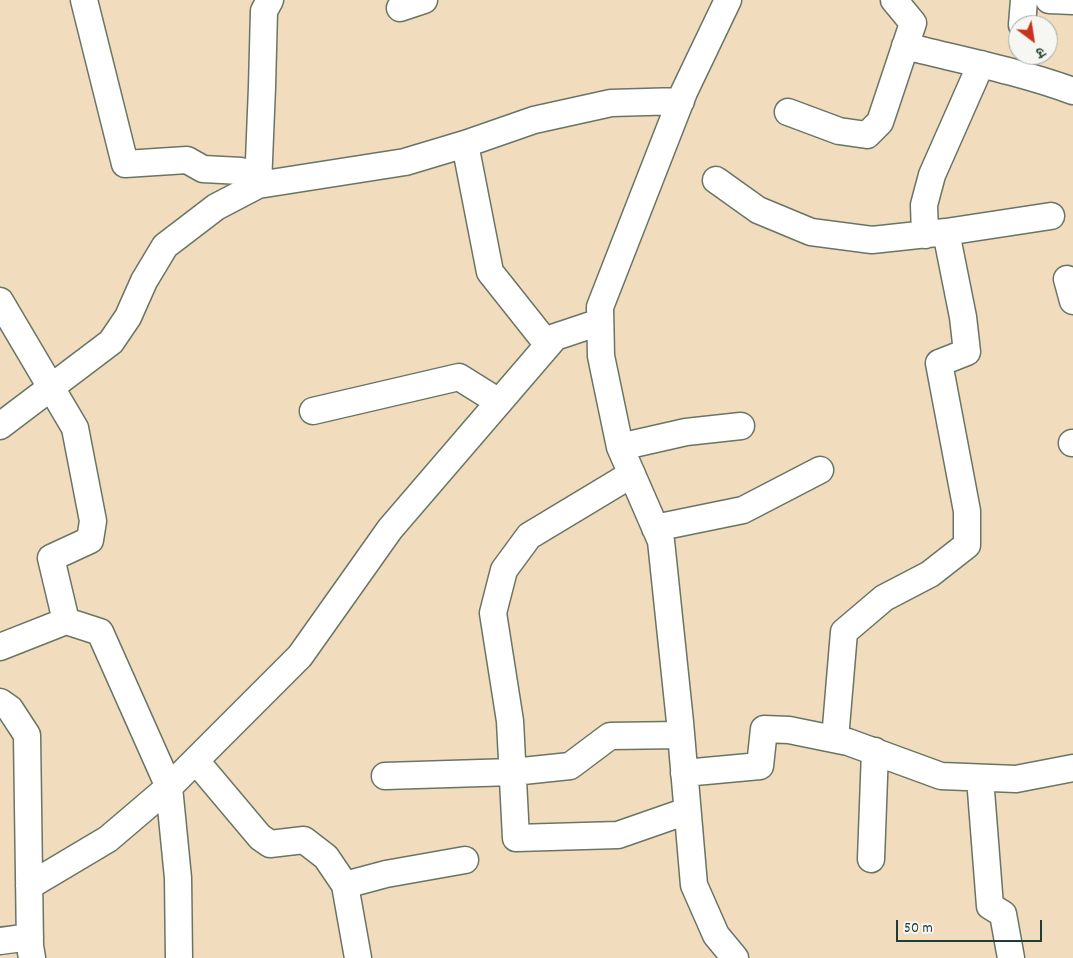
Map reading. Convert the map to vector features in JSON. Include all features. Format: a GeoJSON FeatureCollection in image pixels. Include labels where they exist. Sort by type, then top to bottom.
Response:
{"type":"FeatureCollection","features":[{"type":"Feature","properties":{"kind":"street"},"geometry":{"type":"LineString","coordinates":[[84,0],[125,164],[187,160],[203,168],[241,171],[258,185]]}},
{"type":"Feature","properties":{"kind":"street"},"geometry":{"type":"LineString","coordinates":[[258,185],[264,11],[270,0]]}},
{"type":"Feature","properties":{"kind":"street"},"geometry":{"type":"LineString","coordinates":[[400,8],[424,0]]}},
{"type":"Feature","properties":{"kind":"street"},"geometry":{"type":"LineString","coordinates":[[728,0],[681,102],[600,307],[600,322],[601,356],[620,447],[661,541],[694,885],[716,935],[735,958]]}},
{"type":"Feature","properties":{"kind":"street"},"geometry":{"type":"LineString","coordinates":[[788,112],[838,131],[867,135],[880,122],[913,23],[894,0]]}},
{"type":"Feature","properties":{"kind":"street"},"geometry":{"type":"LineString","coordinates":[[1023,15],[1024,0]]}},
{"type":"Feature","properties":{"kind":"street"},"geometry":{"type":"LineString","coordinates":[[1049,0],[1073,1]]}},
{"type":"Feature","properties":{"kind":"street"},"geometry":{"type":"LineString","coordinates":[[905,46],[980,64],[1008,64]]}},
{"type":"Feature","properties":{"kind":"street"},"geometry":{"type":"LineString","coordinates":[[835,739],[844,632],[884,598],[930,574],[967,544],[967,511],[939,363],[968,352],[963,317],[924,205],[932,176],[980,64]]}},
{"type":"Feature","properties":{"kind":"street"},"geometry":{"type":"LineString","coordinates":[[1022,65],[1073,91]]}},
{"type":"Feature","properties":{"kind":"street"},"geometry":{"type":"LineString","coordinates":[[0,426],[111,342],[128,317],[144,281],[165,246],[216,207],[258,185],[405,162],[534,120],[610,104],[681,102]]}},
{"type":"Feature","properties":{"kind":"street"},"geometry":{"type":"LineString","coordinates":[[465,144],[490,272],[548,345]]}},
{"type":"Feature","properties":{"kind":"street"},"geometry":{"type":"LineString","coordinates":[[716,180],[758,210],[810,232],[872,240],[935,234],[1051,216]]}},
{"type":"Feature","properties":{"kind":"street"},"geometry":{"type":"LineString","coordinates":[[0,302],[50,388],[76,428],[93,521],[90,540],[51,558],[66,621]]}},
{"type":"Feature","properties":{"kind":"street"},"geometry":{"type":"LineString","coordinates":[[29,886],[108,839],[169,788],[300,656],[390,529],[548,345],[556,337],[600,322]]}},
{"type":"Feature","properties":{"kind":"street"},"geometry":{"type":"LineString","coordinates":[[312,411],[459,377],[500,402]]}},
{"type":"Feature","properties":{"kind":"street"},"geometry":{"type":"LineString","coordinates":[[620,447],[686,432],[741,426]]}},
{"type":"Feature","properties":{"kind":"street"},"geometry":{"type":"LineString","coordinates":[[655,528],[744,510],[820,470]]}},
{"type":"Feature","properties":{"kind":"street"},"geometry":{"type":"LineString","coordinates":[[632,474],[529,536],[504,570],[493,613],[510,720],[516,838],[618,834],[688,811]]}},
{"type":"Feature","properties":{"kind":"street"},"geometry":{"type":"LineString","coordinates":[[0,647],[66,621],[100,632],[169,788],[178,878],[179,958]]}},
{"type":"Feature","properties":{"kind":"street"},"geometry":{"type":"LineString","coordinates":[[0,702],[10,709],[27,735],[31,947],[0,941]]}},
{"type":"Feature","properties":{"kind":"street"},"geometry":{"type":"LineString","coordinates":[[684,773],[760,766],[764,729],[789,730],[848,742],[941,776],[1016,779],[1073,768]]}},
{"type":"Feature","properties":{"kind":"street"},"geometry":{"type":"LineString","coordinates":[[385,776],[512,772],[570,766],[610,736],[681,735]]}},
{"type":"Feature","properties":{"kind":"street"},"geometry":{"type":"LineString","coordinates":[[871,859],[875,752]]}},
{"type":"Feature","properties":{"kind":"street"},"geometry":{"type":"LineString","coordinates":[[196,761],[260,837],[270,844],[304,840],[326,857],[345,885],[358,958]]}},
{"type":"Feature","properties":{"kind":"street"},"geometry":{"type":"LineString","coordinates":[[980,778],[990,906],[1003,914],[1011,958]]}},
{"type":"Feature","properties":{"kind":"street"},"geometry":{"type":"LineString","coordinates":[[345,885],[386,874],[465,860]]}}]}
